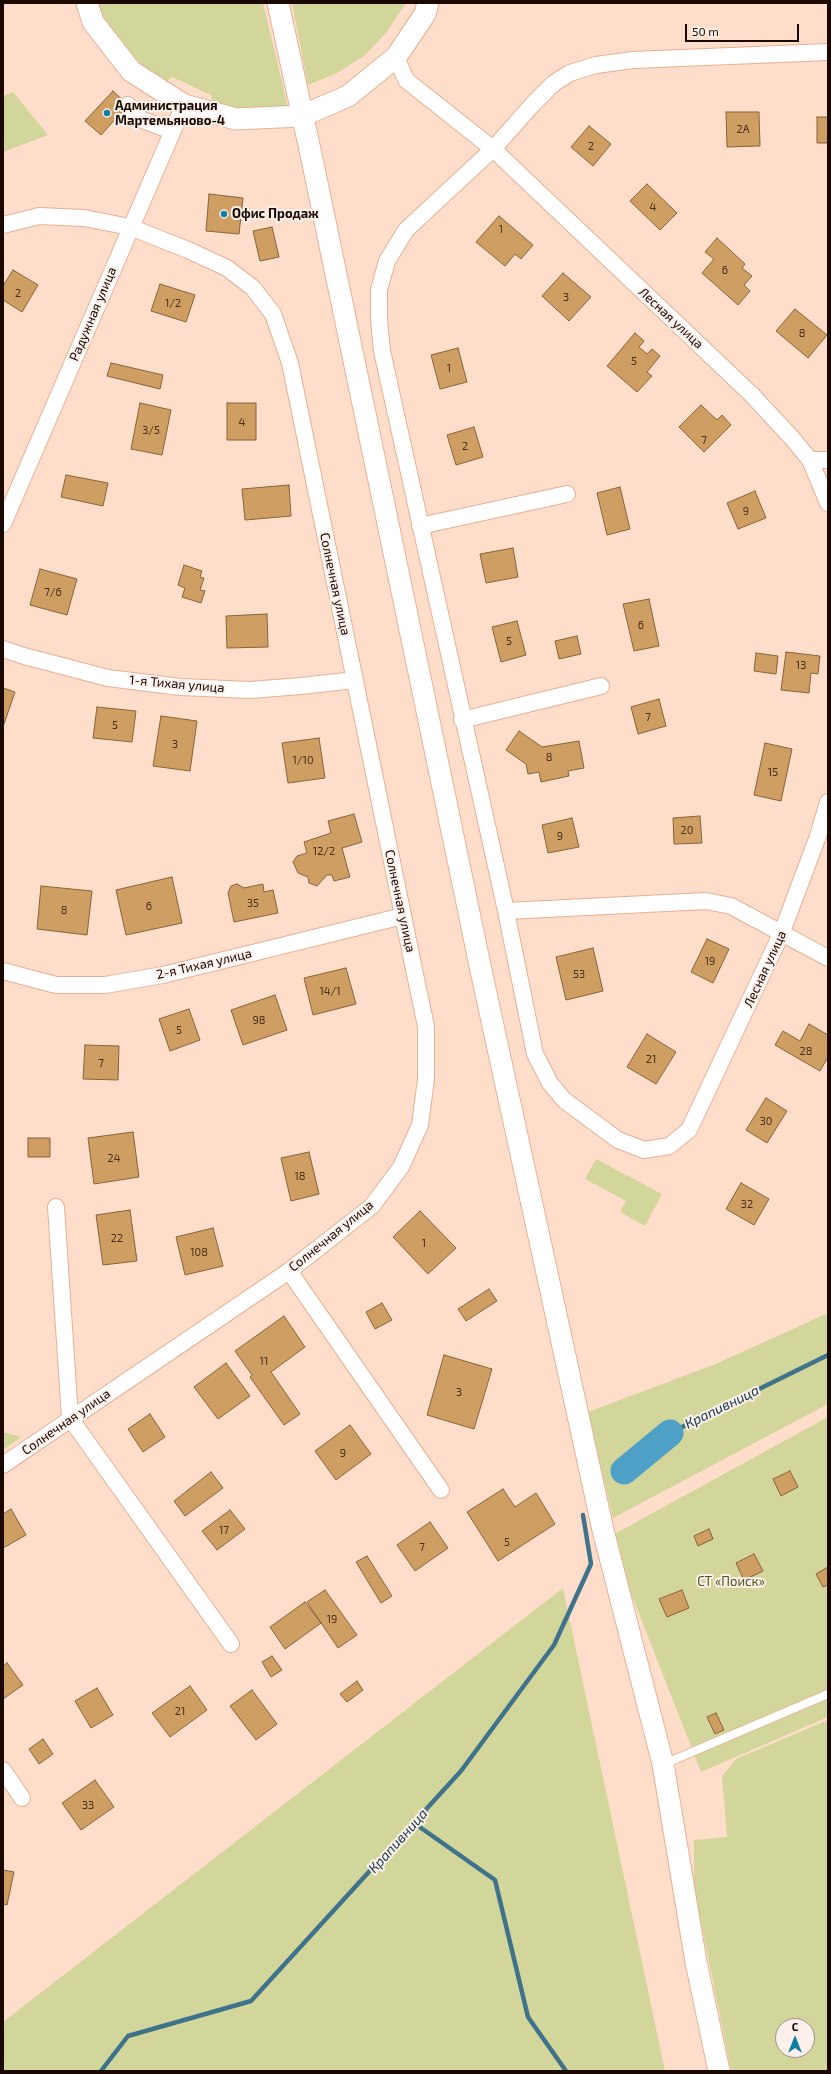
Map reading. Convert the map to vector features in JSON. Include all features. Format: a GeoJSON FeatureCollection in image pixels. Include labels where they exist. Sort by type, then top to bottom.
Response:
{"type":"FeatureCollection","features":[{"type":"Feature","properties":{"kind":"street"},"geometry":{"type":"LineString","coordinates":[[86,3],[93,22],[131,71],[184,105],[236,118],[302,116],[348,96],[396,57],[425,14],[428,3]]}},
{"type":"Feature","properties":{"kind":"street"},"geometry":{"type":"LineString","coordinates":[[278,3],[481,967],[602,1522],[663,1764],[696,1962],[719,2071]]}},
{"type":"Feature","properties":{"kind":"street"},"geometry":{"type":"LineString","coordinates":[[828,52],[633,60],[596,65],[570,72],[554,83],[492,149],[406,230],[387,261],[379,290],[379,320],[382,350],[462,720],[506,911],[706,902],[731,906],[828,958]]}},
{"type":"Feature","properties":{"kind":"street","name":"Лесная улица"},"geometry":{"type":"LineString","coordinates":[[396,57],[406,80],[492,149],[751,394],[792,438],[810,460],[828,503]]}},
{"type":"Feature","properties":{"kind":"street"},"geometry":{"type":"LineString","coordinates":[[128,104],[140,119],[172,131]]}},
{"type":"Feature","properties":{"kind":"street","name":"Радужная улица"},"geometry":{"type":"LineString","coordinates":[[3,524],[184,105]]}},
{"type":"Feature","properties":{"kind":"street","name":"Солнечная улица"},"geometry":{"type":"LineString","coordinates":[[3,225],[39,216],[84,218],[130,227],[188,250],[227,268],[252,288],[273,314],[290,363],[426,1026],[426,1079],[420,1125],[401,1167],[372,1206],[289,1271],[70,1418],[3,1465]]}},
{"type":"Feature","properties":{"kind":"street"},"geometry":{"type":"LineString","coordinates":[[810,460],[828,460]]}},
{"type":"Feature","properties":{"kind":"street"},"geometry":{"type":"LineString","coordinates":[[420,526],[568,494]]}},
{"type":"Feature","properties":{"kind":"street","name":"1-я Тихая улица"},"geometry":{"type":"LineString","coordinates":[[3,649],[108,678],[180,687],[250,690],[355,680]]}},
{"type":"Feature","properties":{"kind":"street"},"geometry":{"type":"LineString","coordinates":[[462,720],[601,686]]}},
{"type":"Feature","properties":{"kind":"street","name":"Лесная улица"},"geometry":{"type":"LineString","coordinates":[[506,911],[535,1054],[550,1083],[564,1100],[618,1140],[644,1150],[669,1146],[690,1130],[782,932],[818,836],[828,802]]}},
{"type":"Feature","properties":{"kind":"street","name":"2-я Тихая улица"},"geometry":{"type":"LineString","coordinates":[[3,971],[56,985],[105,985],[163,975],[403,916]]}},
{"type":"Feature","properties":{"kind":"street"},"geometry":{"type":"LineString","coordinates":[[56,1207],[70,1418],[232,1644]]}},
{"type":"Feature","properties":{"kind":"street"},"geometry":{"type":"LineString","coordinates":[[289,1271],[441,1490]]}},
{"type":"Feature","properties":{"kind":"street"},"geometry":{"type":"LineString","coordinates":[[3,1770],[22,1798]]}},
{"type":"Feature","properties":{"kind":"lane"},"geometry":{"type":"LineString","coordinates":[[663,1764],[828,1694]]}},
{"type":"Feature","properties":{"kind":"green space"},"geometry":{"type":"Polygon","coordinates":[[[97,3],[263,3],[288,107],[251,111],[213,106],[211,95],[172,77],[163,85],[128,51],[106,21],[97,3]]]}},
{"type":"Feature","properties":{"kind":"green space"},"geometry":{"type":"Polygon","coordinates":[[[292,3],[406,3],[386,33],[364,56],[337,73],[308,85],[292,3]]]}},
{"type":"Feature","properties":{"kind":"green space"},"geometry":{"type":"Polygon","coordinates":[[[13,92],[48,135],[3,152],[3,96],[13,92]]]}},
{"type":"Feature","properties":{"kind":"green space"},"geometry":{"type":"Polygon","coordinates":[[[596,1159],[662,1194],[645,1226],[620,1212],[626,1201],[585,1179],[596,1159]]]}},
{"type":"Feature","properties":{"kind":"green space"},"geometry":{"type":"Polygon","coordinates":[[[828,1313],[828,1404],[613,1518],[588,1412],[718,1363],[828,1313]]]}},
{"type":"Feature","properties":{"kind":"green space","name":"СТ «Поиск»"},"geometry":{"type":"Polygon","coordinates":[[[828,1417],[828,1717],[701,1772],[609,1537],[828,1417]]]}},
{"type":"Feature","properties":{"kind":"green space"},"geometry":{"type":"Polygon","coordinates":[[[3,1432],[21,1437],[3,1450],[3,1432]]]}},
{"type":"Feature","properties":{"kind":"green space"},"geometry":{"type":"Polygon","coordinates":[[[563,1588],[665,2071],[3,2071],[3,2022],[563,1588]]]}},
{"type":"Feature","properties":{"kind":"green space"},"geometry":{"type":"Polygon","coordinates":[[[828,1720],[828,2071],[731,2071],[694,1887],[694,1840],[727,1837],[722,1776],[736,1759],[828,1720]]]}},
{"type":"Feature","properties":{"kind":"building","name":"Администрация Мартемьяново-4"},"geometry":{"type":"Polygon","coordinates":[[[113,91],[128,105],[101,135],[85,121],[113,91]]]}},
{"type":"Feature","properties":{"kind":"building"},"geometry":{"type":"Polygon","coordinates":[[[726,112],[759,112],[760,146],[727,147],[726,112]]]}},
{"type":"Feature","properties":{"kind":"building"},"geometry":{"type":"Polygon","coordinates":[[[817,117],[828,117],[828,143],[817,143],[817,117]]]}},
{"type":"Feature","properties":{"kind":"building"},"geometry":{"type":"Polygon","coordinates":[[[589,126],[611,144],[593,166],[571,147],[589,126]]]}},
{"type":"Feature","properties":{"kind":"building"},"geometry":{"type":"Polygon","coordinates":[[[647,184],[677,213],[660,230],[630,201],[647,184]]]}},
{"type":"Feature","properties":{"kind":"building","name":"Офис Продаж"},"geometry":{"type":"Polygon","coordinates":[[[209,194],[243,198],[239,234],[206,231],[209,194]]]}},
{"type":"Feature","properties":{"kind":"building"},"geometry":{"type":"Polygon","coordinates":[[[499,216],[533,245],[521,259],[515,254],[505,266],[476,242],[499,216]]]}},
{"type":"Feature","properties":{"kind":"building"},"geometry":{"type":"Polygon","coordinates":[[[272,227],[279,257],[260,261],[253,231],[272,227]]]}},
{"type":"Feature","properties":{"kind":"building"},"geometry":{"type":"Polygon","coordinates":[[[717,238],[745,264],[742,268],[752,276],[744,285],[750,291],[738,305],[702,273],[714,259],[705,252],[717,238]]]}},
{"type":"Feature","properties":{"kind":"building"},"geometry":{"type":"Polygon","coordinates":[[[13,270],[38,285],[22,312],[3,300],[3,286],[13,270]]]}},
{"type":"Feature","properties":{"kind":"building"},"geometry":{"type":"Polygon","coordinates":[[[563,273],[591,297],[569,321],[542,296],[563,273]]]}},
{"type":"Feature","properties":{"kind":"building"},"geometry":{"type":"Polygon","coordinates":[[[160,284],[195,295],[186,322],[151,311],[160,284]]]}},
{"type":"Feature","properties":{"kind":"building"},"geometry":{"type":"Polygon","coordinates":[[[795,309],[827,335],[808,358],[776,331],[795,309]]]}},
{"type":"Feature","properties":{"kind":"building"},"geometry":{"type":"Polygon","coordinates":[[[635,333],[644,341],[639,347],[647,354],[652,349],[660,356],[647,372],[652,376],[637,392],[607,366],[635,333]]]}},
{"type":"Feature","properties":{"kind":"building"},"geometry":{"type":"Polygon","coordinates":[[[458,348],[467,382],[440,389],[431,355],[458,348]]]}},
{"type":"Feature","properties":{"kind":"building"},"geometry":{"type":"Polygon","coordinates":[[[111,363],[163,375],[160,389],[107,376],[111,363]]]}},
{"type":"Feature","properties":{"kind":"building"},"geometry":{"type":"Polygon","coordinates":[[[140,403],[171,410],[162,455],[131,449],[140,403]]]}},
{"type":"Feature","properties":{"kind":"building"},"geometry":{"type":"Polygon","coordinates":[[[227,403],[256,403],[256,440],[227,440],[227,403]]]}},
{"type":"Feature","properties":{"kind":"building"},"geometry":{"type":"Polygon","coordinates":[[[701,405],[717,420],[722,415],[731,425],[704,452],[679,427],[701,405]]]}},
{"type":"Feature","properties":{"kind":"building"},"geometry":{"type":"Polygon","coordinates":[[[474,427],[483,457],[456,465],[447,435],[474,427]]]}},
{"type":"Feature","properties":{"kind":"building"},"geometry":{"type":"Polygon","coordinates":[[[66,475],[108,483],[103,506],[61,497],[66,475]]]}},
{"type":"Feature","properties":{"kind":"building"},"geometry":{"type":"Polygon","coordinates":[[[289,485],[291,516],[245,520],[242,489],[289,485]]]}},
{"type":"Feature","properties":{"kind":"building"},"geometry":{"type":"Polygon","coordinates":[[[620,487],[630,529],[607,535],[597,493],[620,487]]]}},
{"type":"Feature","properties":{"kind":"building"},"geometry":{"type":"Polygon","coordinates":[[[755,491],[766,518],[738,529],[727,503],[755,491]]]}},
{"type":"Feature","properties":{"kind":"building"},"geometry":{"type":"Polygon","coordinates":[[[513,548],[518,577],[486,583],[480,554],[513,548]]]}},
{"type":"Feature","properties":{"kind":"building"},"geometry":{"type":"Polygon","coordinates":[[[184,565],[202,571],[200,577],[204,578],[200,590],[205,591],[201,603],[182,597],[185,588],[178,585],[184,565]]]}},
{"type":"Feature","properties":{"kind":"building"},"geometry":{"type":"Polygon","coordinates":[[[40,569],[77,579],[67,615],[30,605],[40,569]]]}},
{"type":"Feature","properties":{"kind":"building"},"geometry":{"type":"Polygon","coordinates":[[[649,599],[659,646],[634,651],[623,604],[649,599]]]}},
{"type":"Feature","properties":{"kind":"building"},"geometry":{"type":"Polygon","coordinates":[[[267,614],[268,647],[227,648],[226,616],[267,614]]]}},
{"type":"Feature","properties":{"kind":"building"},"geometry":{"type":"Polygon","coordinates":[[[517,621],[526,655],[501,662],[492,627],[517,621]]]}},
{"type":"Feature","properties":{"kind":"building"},"geometry":{"type":"Polygon","coordinates":[[[577,636],[581,654],[559,659],[555,641],[577,636]]]}},
{"type":"Feature","properties":{"kind":"building"},"geometry":{"type":"Polygon","coordinates":[[[786,652],[820,656],[818,674],[811,673],[809,693],[781,690],[786,652]]]}},
{"type":"Feature","properties":{"kind":"building"},"geometry":{"type":"Polygon","coordinates":[[[756,653],[778,656],[776,674],[754,671],[756,653]]]}},
{"type":"Feature","properties":{"kind":"building"},"geometry":{"type":"Polygon","coordinates":[[[3,688],[15,692],[3,727],[3,688]]]}},
{"type":"Feature","properties":{"kind":"building"},"geometry":{"type":"Polygon","coordinates":[[[659,699],[666,726],[638,734],[631,707],[659,699]]]}},
{"type":"Feature","properties":{"kind":"building"},"geometry":{"type":"Polygon","coordinates":[[[97,707],[136,711],[132,742],[93,738],[97,707]]]}},
{"type":"Feature","properties":{"kind":"building"},"geometry":{"type":"Polygon","coordinates":[[[161,716],[197,721],[190,771],[153,766],[161,716]]]}},
{"type":"Feature","properties":{"kind":"building"},"geometry":{"type":"Polygon","coordinates":[[[519,731],[542,747],[579,741],[584,768],[568,771],[569,776],[541,782],[539,772],[528,774],[526,764],[506,750],[519,731]]]}},
{"type":"Feature","properties":{"kind":"building"},"geometry":{"type":"Polygon","coordinates":[[[319,738],[325,778],[288,783],[282,743],[319,738]]]}},
{"type":"Feature","properties":{"kind":"building"},"geometry":{"type":"Polygon","coordinates":[[[765,743],[792,749],[781,801],[754,795],[765,743]]]}},
{"type":"Feature","properties":{"kind":"building"},"geometry":{"type":"Polygon","coordinates":[[[354,814],[362,842],[342,848],[350,877],[334,881],[332,875],[327,875],[317,886],[309,883],[308,877],[298,873],[293,862],[297,856],[307,853],[304,842],[331,833],[328,821],[354,814]]]}},
{"type":"Feature","properties":{"kind":"building"},"geometry":{"type":"Polygon","coordinates":[[[700,816],[702,843],[674,844],[673,818],[700,816]]]}},
{"type":"Feature","properties":{"kind":"building"},"geometry":{"type":"Polygon","coordinates":[[[572,818],[579,847],[548,853],[542,825],[572,818]]]}},
{"type":"Feature","properties":{"kind":"building"},"geometry":{"type":"Polygon","coordinates":[[[172,877],[182,923],[126,935],[116,890],[172,877]]]}},
{"type":"Feature","properties":{"kind":"building"},"geometry":{"type":"Polygon","coordinates":[[[237,884],[244,888],[263,884],[264,892],[273,890],[278,913],[234,922],[228,893],[231,886],[237,884]]]}},
{"type":"Feature","properties":{"kind":"building"},"geometry":{"type":"Polygon","coordinates":[[[41,886],[92,891],[87,935],[37,929],[41,886]]]}},
{"type":"Feature","properties":{"kind":"building"},"geometry":{"type":"Polygon","coordinates":[[[707,939],[729,949],[713,983],[691,972],[707,939]]]}},
{"type":"Feature","properties":{"kind":"building"},"geometry":{"type":"Polygon","coordinates":[[[593,948],[603,991],[566,1000],[556,957],[593,948]]]}},
{"type":"Feature","properties":{"kind":"building"},"geometry":{"type":"Polygon","coordinates":[[[346,968],[356,1004],[313,1015],[304,978],[346,968]]]}},
{"type":"Feature","properties":{"kind":"building"},"geometry":{"type":"Polygon","coordinates":[[[275,995],[287,1030],[243,1045],[231,1010],[275,995]]]}},
{"type":"Feature","properties":{"kind":"building"},"geometry":{"type":"Polygon","coordinates":[[[189,1009],[200,1040],[170,1051],[159,1019],[189,1009]]]}},
{"type":"Feature","properties":{"kind":"building"},"geometry":{"type":"Polygon","coordinates":[[[809,1024],[828,1035],[828,1057],[820,1071],[775,1045],[783,1031],[800,1041],[809,1024]]]}},
{"type":"Feature","properties":{"kind":"building"},"geometry":{"type":"Polygon","coordinates":[[[647,1034],[676,1052],[656,1084],[627,1067],[647,1034]]]}},
{"type":"Feature","properties":{"kind":"building"},"geometry":{"type":"Polygon","coordinates":[[[85,1045],[119,1046],[118,1080],[83,1079],[85,1045]]]}},
{"type":"Feature","properties":{"kind":"building"},"geometry":{"type":"Polygon","coordinates":[[[766,1098],[787,1111],[767,1143],[746,1130],[766,1098]]]}},
{"type":"Feature","properties":{"kind":"building"},"geometry":{"type":"Polygon","coordinates":[[[133,1132],[139,1177],[94,1184],[88,1138],[133,1132]]]}},
{"type":"Feature","properties":{"kind":"building"},"geometry":{"type":"Polygon","coordinates":[[[28,1138],[50,1138],[50,1157],[28,1157],[28,1138]]]}},
{"type":"Feature","properties":{"kind":"building"},"geometry":{"type":"Polygon","coordinates":[[[309,1152],[319,1194],[291,1201],[281,1158],[309,1152]]]}},
{"type":"Feature","properties":{"kind":"building"},"geometry":{"type":"Polygon","coordinates":[[[741,1183],[769,1199],[754,1225],[726,1209],[741,1183]]]}},
{"type":"Feature","properties":{"kind":"building"},"geometry":{"type":"Polygon","coordinates":[[[130,1210],[137,1261],[103,1265],[96,1215],[130,1210]]]}},
{"type":"Feature","properties":{"kind":"building"},"geometry":{"type":"Polygon","coordinates":[[[420,1211],[456,1248],[428,1274],[393,1237],[420,1211]]]}},
{"type":"Feature","properties":{"kind":"building"},"geometry":{"type":"Polygon","coordinates":[[[213,1228],[223,1266],[185,1275],[176,1237],[213,1228]]]}},
{"type":"Feature","properties":{"kind":"building"},"geometry":{"type":"Polygon","coordinates":[[[489,1289],[497,1301],[466,1321],[458,1309],[489,1289]]]}},
{"type":"Feature","properties":{"kind":"building"},"geometry":{"type":"Polygon","coordinates":[[[382,1303],[392,1320],[375,1329],[366,1312],[382,1303]]]}},
{"type":"Feature","properties":{"kind":"building"},"geometry":{"type":"Polygon","coordinates":[[[284,1316],[305,1347],[271,1372],[300,1414],[284,1425],[250,1377],[252,1375],[235,1351],[284,1316]]]}},
{"type":"Feature","properties":{"kind":"building"},"geometry":{"type":"Polygon","coordinates":[[[444,1355],[492,1369],[474,1429],[427,1415],[444,1355]]]}},
{"type":"Feature","properties":{"kind":"building"},"geometry":{"type":"Polygon","coordinates":[[[226,1363],[250,1396],[218,1419],[194,1387],[226,1363]]]}},
{"type":"Feature","properties":{"kind":"building"},"geometry":{"type":"Polygon","coordinates":[[[150,1414],[165,1437],[143,1452],[128,1429],[150,1414]]]}},
{"type":"Feature","properties":{"kind":"building"},"geometry":{"type":"Polygon","coordinates":[[[350,1425],[371,1454],[336,1480],[315,1451],[350,1425]]]}},
{"type":"Feature","properties":{"kind":"building"},"geometry":{"type":"Polygon","coordinates":[[[790,1471],[798,1487],[781,1496],[773,1479],[790,1471]]]}},
{"type":"Feature","properties":{"kind":"building"},"geometry":{"type":"Polygon","coordinates":[[[211,1472],[223,1488],[185,1516],[174,1501],[211,1472]]]}},
{"type":"Feature","properties":{"kind":"building"},"geometry":{"type":"Polygon","coordinates":[[[503,1489],[515,1507],[536,1493],[555,1524],[498,1561],[467,1512],[503,1489]]]}},
{"type":"Feature","properties":{"kind":"building"},"geometry":{"type":"Polygon","coordinates":[[[11,1509],[26,1535],[3,1548],[3,1514],[11,1509]]]}},
{"type":"Feature","properties":{"kind":"building"},"geometry":{"type":"Polygon","coordinates":[[[230,1510],[245,1529],[217,1550],[202,1531],[230,1510]]]}},
{"type":"Feature","properties":{"kind":"building"},"geometry":{"type":"Polygon","coordinates":[[[430,1522],[448,1548],[415,1571],[397,1545],[430,1522]]]}},
{"type":"Feature","properties":{"kind":"building"},"geometry":{"type":"Polygon","coordinates":[[[709,1529],[713,1539],[698,1546],[694,1536],[709,1529]]]}},
{"type":"Feature","properties":{"kind":"building"},"geometry":{"type":"Polygon","coordinates":[[[754,1554],[763,1571],[744,1580],[736,1563],[754,1554]]]}},
{"type":"Feature","properties":{"kind":"building"},"geometry":{"type":"Polygon","coordinates":[[[367,1556],[392,1596],[381,1603],[356,1562],[367,1556]]]}},
{"type":"Feature","properties":{"kind":"building"},"geometry":{"type":"Polygon","coordinates":[[[828,1567],[828,1585],[823,1587],[816,1574],[828,1567]]]}},
{"type":"Feature","properties":{"kind":"building"},"geometry":{"type":"Polygon","coordinates":[[[325,1590],[357,1635],[338,1648],[307,1602],[325,1590]]]}},
{"type":"Feature","properties":{"kind":"building"},"geometry":{"type":"Polygon","coordinates":[[[682,1590],[689,1608],[667,1617],[659,1599],[682,1590]]]}},
{"type":"Feature","properties":{"kind":"building"},"geometry":{"type":"Polygon","coordinates":[[[305,1602],[321,1623],[285,1649],[270,1627],[305,1602]]]}},
{"type":"Feature","properties":{"kind":"building"},"geometry":{"type":"Polygon","coordinates":[[[272,1656],[282,1670],[271,1677],[262,1662],[272,1656]]]}},
{"type":"Feature","properties":{"kind":"building"},"geometry":{"type":"Polygon","coordinates":[[[7,1663],[23,1685],[3,1699],[3,1666],[7,1663]]]}},
{"type":"Feature","properties":{"kind":"building"},"geometry":{"type":"Polygon","coordinates":[[[357,1681],[363,1690],[347,1702],[340,1694],[357,1681]]]}},
{"type":"Feature","properties":{"kind":"building"},"geometry":{"type":"Polygon","coordinates":[[[190,1686],[207,1710],[170,1737],[152,1713],[190,1686]]]}},
{"type":"Feature","properties":{"kind":"building"},"geometry":{"type":"Polygon","coordinates":[[[97,1688],[113,1715],[91,1728],[75,1701],[97,1688]]]}},
{"type":"Feature","properties":{"kind":"building"},"geometry":{"type":"Polygon","coordinates":[[[252,1690],[277,1724],[256,1740],[230,1706],[252,1690]]]}},
{"type":"Feature","properties":{"kind":"building"},"geometry":{"type":"Polygon","coordinates":[[[716,1713],[724,1730],[715,1734],[707,1717],[716,1713]]]}},
{"type":"Feature","properties":{"kind":"building"},"geometry":{"type":"Polygon","coordinates":[[[43,1739],[53,1754],[39,1764],[29,1749],[43,1739]]]}},
{"type":"Feature","properties":{"kind":"building"},"geometry":{"type":"Polygon","coordinates":[[[95,1780],[114,1807],[81,1830],[62,1803],[95,1780]]]}},
{"type":"Feature","properties":{"kind":"building"},"geometry":{"type":"Polygon","coordinates":[[[3,1870],[14,1872],[7,1905],[3,1904],[3,1870]]]}},
{"type":"Feature","properties":{"kind":"waterway","name":"Крапивница"},"geometry":{"type":"LineString","coordinates":[[670,1433],[828,1355]]}},
{"type":"Feature","properties":{"kind":"waterway","name":"Крапивница"},"geometry":{"type":"LineString","coordinates":[[624,1471],[670,1433]]}},
{"type":"Feature","properties":{"kind":"waterway","name":"Крапивница"},"geometry":{"type":"LineString","coordinates":[[101,2071],[128,2036],[251,2001],[461,1771],[554,1645],[591,1564],[583,1515]]}},
{"type":"Feature","properties":{"kind":"waterway"},"geometry":{"type":"LineString","coordinates":[[414,1823],[495,1880],[528,2017],[566,2071]]}},
{"type":"Feature","properties":{"kind":"place","name":"Администрация Мартемьяново-4"},"geometry":{"type":"Point","coordinates":[107,113]}},
{"type":"Feature","properties":{"kind":"place","name":"Офис Продаж"},"geometry":{"type":"Point","coordinates":[224,214]}}]}
